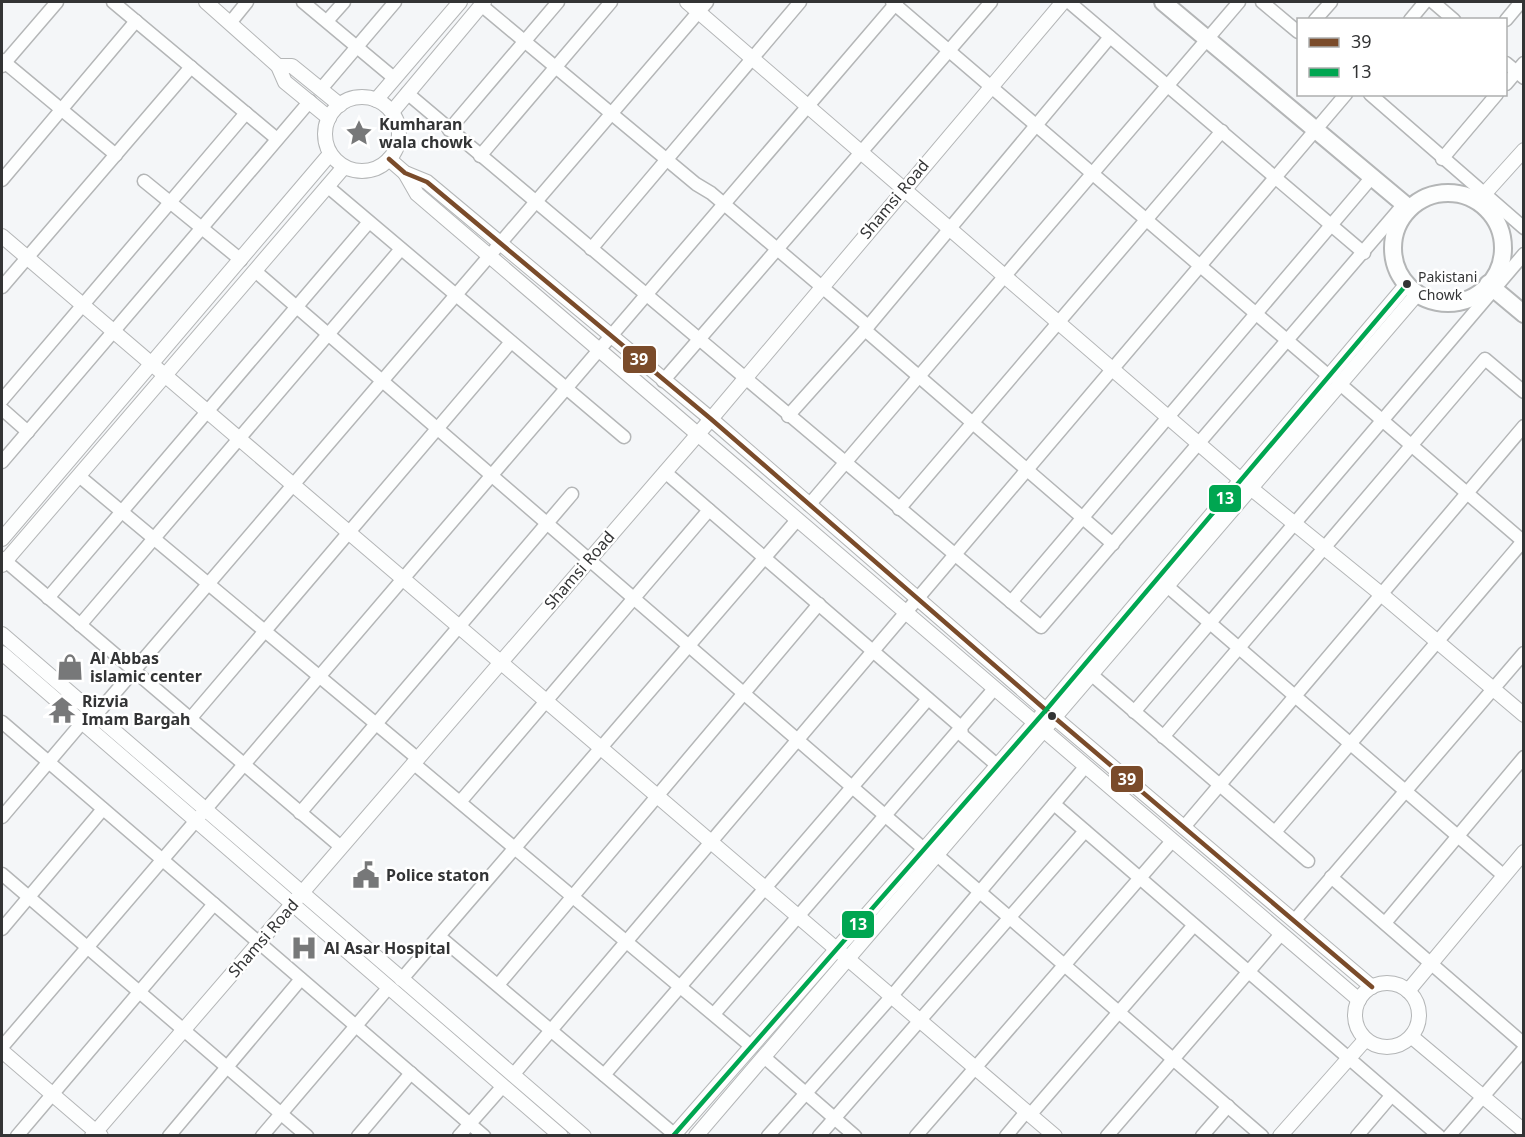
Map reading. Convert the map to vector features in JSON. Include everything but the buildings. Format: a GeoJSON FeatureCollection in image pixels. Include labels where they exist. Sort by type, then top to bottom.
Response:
{"type":"FeatureCollection","features":[{"type":"Feature","properties":{"kind":"main road"},"geometry":{"type":"LineString","coordinates":[[1162,2],[1406,206]]}},
{"type":"Feature","properties":{"kind":"main road"},"geometry":{"type":"LineString","coordinates":[[1442,193],[1481,198],[1500,230],[1503,248],[1492,286],[1461,301],[1443,303],[1413,289],[1400,275],[1394,258],[1393,240],[1406,206],[1442,193]]}},
{"type":"Feature","properties":{"kind":"main road"},"geometry":{"type":"LineString","coordinates":[[1492,286],[1524,314]]}},
{"type":"Feature","properties":{"kind":"street"},"geometry":{"type":"LineString","coordinates":[[57,2],[3,63],[116,154]]}},
{"type":"Feature","properties":{"kind":"street"},"geometry":{"type":"LineString","coordinates":[[113,2],[278,139]]}},
{"type":"Feature","properties":{"kind":"street"},"geometry":{"type":"LineString","coordinates":[[206,2],[278,66],[285,81],[329,118]]}},
{"type":"Feature","properties":{"kind":"street"},"geometry":{"type":"LineString","coordinates":[[230,23],[247,2]]}},
{"type":"Feature","properties":{"kind":"street"},"geometry":{"type":"LineString","coordinates":[[303,2],[394,78]]}},
{"type":"Feature","properties":{"kind":"street"},"geometry":{"type":"LineString","coordinates":[[327,21],[344,2]]}},
{"type":"Feature","properties":{"kind":"street"},"geometry":{"type":"LineString","coordinates":[[321,89],[395,2]]}},
{"type":"Feature","properties":{"kind":"street"},"geometry":{"type":"LineString","coordinates":[[376,100],[460,2]]}},
{"type":"Feature","properties":{"kind":"street"},"geometry":{"type":"LineString","coordinates":[[449,130],[558,2]]}},
{"type":"Feature","properties":{"kind":"street"},"geometry":{"type":"LineString","coordinates":[[480,156],[611,2]]}},
{"type":"Feature","properties":{"kind":"street"},"geometry":{"type":"LineString","coordinates":[[687,2],[703,6],[753,58],[1168,417],[1524,715]]}},
{"type":"Feature","properties":{"kind":"street"},"geometry":{"type":"LineString","coordinates":[[591,249],[800,2]]}},
{"type":"Feature","properties":{"kind":"street"},"geometry":{"type":"LineString","coordinates":[[96,1134],[2,1049],[895,2],[948,51],[1523,541],[1275,832]]}},
{"type":"Feature","properties":{"kind":"street"},"geometry":{"type":"LineString","coordinates":[[663,381],[991,2]]}},
{"type":"Feature","properties":{"kind":"street","name":"Shamsi Road"},"geometry":{"type":"LineString","coordinates":[[96,1134],[500,660],[711,419],[904,187],[1063,2]]}},
{"type":"Feature","properties":{"kind":"street"},"geometry":{"type":"LineString","coordinates":[[1069,2],[1364,253]]}},
{"type":"Feature","properties":{"kind":"street"},"geometry":{"type":"LineString","coordinates":[[809,505],[1239,2]]}},
{"type":"Feature","properties":{"kind":"street"},"geometry":{"type":"LineString","coordinates":[[1262,2],[1297,30]]}},
{"type":"Feature","properties":{"kind":"street"},"geometry":{"type":"LineString","coordinates":[[1318,18],[1330,2]]}},
{"type":"Feature","properties":{"kind":"street"},"geometry":{"type":"LineString","coordinates":[[1412,18],[1425,2]]}},
{"type":"Feature","properties":{"kind":"street"},"geometry":{"type":"LineString","coordinates":[[1433,2],[1452,18]]}},
{"type":"Feature","properties":{"kind":"street"},"geometry":{"type":"LineString","coordinates":[[1507,19],[1521,2]]}},
{"type":"Feature","properties":{"kind":"street"},"geometry":{"type":"LineString","coordinates":[[392,112],[483,3],[524,41],[821,286],[919,376],[1113,543]]}},
{"type":"Feature","properties":{"kind":"street"},"geometry":{"type":"LineString","coordinates":[[2,817],[48,762],[134,671],[454,294],[703,6]]}},
{"type":"Feature","properties":{"kind":"street"},"geometry":{"type":"LineString","coordinates":[[2,180],[136,21]]}},
{"type":"Feature","properties":{"kind":"street"},"geometry":{"type":"LineString","coordinates":[[788,416],[951,228],[1110,37]]}},
{"type":"Feature","properties":{"kind":"street"},"geometry":{"type":"LineString","coordinates":[[1507,64],[1521,71],[1507,83]]}},
{"type":"Feature","properties":{"kind":"street"},"geometry":{"type":"LineString","coordinates":[[278,66],[292,66],[340,105]]}},
{"type":"Feature","properties":{"kind":"street"},"geometry":{"type":"LineString","coordinates":[[2,287],[191,67]]}},
{"type":"Feature","properties":{"kind":"street"},"geometry":{"type":"LineString","coordinates":[[407,93],[1041,627],[1406,206]]}},
{"type":"Feature","properties":{"kind":"street"},"geometry":{"type":"LineString","coordinates":[[513,1076],[1026,468],[1344,96]]}},
{"type":"Feature","properties":{"kind":"street"},"geometry":{"type":"LineString","coordinates":[[1372,96],[1481,198],[1524,228]]}},
{"type":"Feature","properties":{"kind":"street"},"geometry":{"type":"LineString","coordinates":[[1442,159],[1495,96]]}},
{"type":"Feature","properties":{"kind":"street"},"geometry":{"type":"LineString","coordinates":[[362,97],[376,100],[392,112],[399,131],[398,141],[389,159],[368,171],[344,167],[330,154],[325,136],[329,118],[340,105],[349,99],[362,97]]}},
{"type":"Feature","properties":{"kind":"street"},"geometry":{"type":"LineString","coordinates":[[2,462],[310,101]]}},
{"type":"Feature","properties":{"kind":"street"},"geometry":{"type":"LineString","coordinates":[[2,400],[246,114]]}},
{"type":"Feature","properties":{"kind":"street"},"geometry":{"type":"LineString","coordinates":[[899,509],[1222,131]]}},
{"type":"Feature","properties":{"kind":"street"},"geometry":{"type":"LineString","coordinates":[[1481,198],[1524,150]]}},
{"type":"Feature","properties":{"kind":"street"},"geometry":{"type":"LineString","coordinates":[[2,539],[330,154]]}},
{"type":"Feature","properties":{"kind":"street"},"geometry":{"type":"LineString","coordinates":[[389,159],[405,173],[427,182],[711,419],[916,598],[1372,987]]}},
{"type":"Feature","properties":{"kind":"street"},"geometry":{"type":"LineString","coordinates":[[341,848],[3,562],[344,167]]}},
{"type":"Feature","properties":{"kind":"street"},"geometry":{"type":"LineString","coordinates":[[405,173],[417,194],[1359,1000]]}},
{"type":"Feature","properties":{"kind":"street"},"geometry":{"type":"LineString","coordinates":[[1011,602],[1372,177]]}},
{"type":"Feature","properties":{"kind":"street"},"geometry":{"type":"LineString","coordinates":[[144,181],[241,260]]}},
{"type":"Feature","properties":{"kind":"street"},"geometry":{"type":"LineString","coordinates":[[327,186],[624,437]]}},
{"type":"Feature","properties":{"kind":"street"},"geometry":{"type":"LineString","coordinates":[[48,598],[369,222]]}},
{"type":"Feature","properties":{"kind":"street"},"geometry":{"type":"LineString","coordinates":[[2,236],[1055,1136]]}},
{"type":"Feature","properties":{"kind":"street"},"geometry":{"type":"LineString","coordinates":[[80,625],[401,249]]}},
{"type":"Feature","properties":{"kind":"street"},"geometry":{"type":"LineString","coordinates":[[1134,712],[1382,420],[1492,286],[1524,254]]}},
{"type":"Feature","properties":{"kind":"street"},"geometry":{"type":"LineString","coordinates":[[255,271],[797,740],[979,892],[1262,1136]]}},
{"type":"Feature","properties":{"kind":"street"},"geometry":{"type":"LineString","coordinates":[[696,1136],[764,1057],[842,956],[1413,289]]}},
{"type":"Feature","properties":{"kind":"street"},"geometry":{"type":"LineString","coordinates":[[190,719],[511,342]]}},
{"type":"Feature","properties":{"kind":"street"},"geometry":{"type":"LineString","coordinates":[[1163,737],[1485,359],[1524,392]]}},
{"type":"Feature","properties":{"kind":"street"},"geometry":{"type":"LineString","coordinates":[[2,409],[28,432]]}},
{"type":"Feature","properties":{"kind":"street"},"geometry":{"type":"LineString","coordinates":[[1184,827],[1524,426]]}},
{"type":"Feature","properties":{"kind":"street"},"geometry":{"type":"LineString","coordinates":[[665,472],[961,727],[963,735],[998,766]]}},
{"type":"Feature","properties":{"kind":"street"},"geometry":{"type":"LineString","coordinates":[[79,476],[376,724],[460,802],[752,1047]]}},
{"type":"Feature","properties":{"kind":"street"},"geometry":{"type":"LineString","coordinates":[[1051,714],[1092,675],[1167,586],[1247,484]]}},
{"type":"Feature","properties":{"kind":"street"},"geometry":{"type":"LineString","coordinates":[[300,813],[572,494]]}},
{"type":"Feature","properties":{"kind":"street"},"geometry":{"type":"LineString","coordinates":[[460,802],[709,510]]}},
{"type":"Feature","properties":{"kind":"street"},"geometry":{"type":"LineString","coordinates":[[262,1136],[356,1026],[440,937],[797,520]]}},
{"type":"Feature","properties":{"kind":"street"},"geometry":{"type":"LineString","coordinates":[[1167,586],[1503,875]]}},
{"type":"Feature","properties":{"kind":"street"},"geometry":{"type":"LineString","coordinates":[[498,985],[819,604]]}},
{"type":"Feature","properties":{"kind":"street"},"geometry":{"type":"LineString","coordinates":[[3,638],[200,815],[395,984],[503,1086],[561,1136]]}},
{"type":"Feature","properties":{"kind":"street"},"geometry":{"type":"LineString","coordinates":[[2,653],[89,717]]}},
{"type":"Feature","properties":{"kind":"street"},"geometry":{"type":"LineString","coordinates":[[1294,921],[1524,653]]}},
{"type":"Feature","properties":{"kind":"street"},"geometry":{"type":"LineString","coordinates":[[1092,675],[1308,861]]}},
{"type":"Feature","properties":{"kind":"street"},"geometry":{"type":"LineString","coordinates":[[714,1014],[994,689]]}},
{"type":"Feature","properties":{"kind":"street"},"geometry":{"type":"LineString","coordinates":[[604,1075],[928,699]]}},
{"type":"Feature","properties":{"kind":"street"},"geometry":{"type":"LineString","coordinates":[[2,722],[484,1136]]}},
{"type":"Feature","properties":{"kind":"street"},"geometry":{"type":"LineString","coordinates":[[931,853],[998,766],[1039,728]]}},
{"type":"Feature","properties":{"kind":"street"},"geometry":{"type":"LineString","coordinates":[[1385,923],[1524,757]]}},
{"type":"Feature","properties":{"kind":"street"},"geometry":{"type":"LineString","coordinates":[[768,1136],[891,997],[1085,767]]}},
{"type":"Feature","properties":{"kind":"street"},"geometry":{"type":"LineString","coordinates":[[1054,804],[1438,1136]]}},
{"type":"Feature","properties":{"kind":"street"},"geometry":{"type":"LineString","coordinates":[[2,929],[103,809]]}},
{"type":"Feature","properties":{"kind":"street"},"geometry":{"type":"LineString","coordinates":[[819,1136],[1085,831]]}},
{"type":"Feature","properties":{"kind":"street"},"geometry":{"type":"LineString","coordinates":[[916,1136],[1172,841]]}},
{"type":"Feature","properties":{"kind":"street"},"geometry":{"type":"LineString","coordinates":[[1408,990],[1524,852]]}},
{"type":"Feature","properties":{"kind":"street"},"geometry":{"type":"LineString","coordinates":[[2,874],[307,1136]]}},
{"type":"Feature","properties":{"kind":"street"},"geometry":{"type":"LineString","coordinates":[[1332,877],[1524,1044]]}},
{"type":"Feature","properties":{"kind":"street"},"geometry":{"type":"LineString","coordinates":[[17,1136],[214,904]]}},
{"type":"Feature","properties":{"kind":"street"},"geometry":{"type":"LineString","coordinates":[[1006,1136],[1119,1012],[1194,925]]}},
{"type":"Feature","properties":{"kind":"street"},"geometry":{"type":"LineString","coordinates":[[1107,1136],[1281,934]]}},
{"type":"Feature","properties":{"kind":"street"},"geometry":{"type":"LineString","coordinates":[[440,937],[674,1135],[752,1047],[842,956]]}},
{"type":"Feature","properties":{"kind":"street"},"geometry":{"type":"LineString","coordinates":[[169,1136],[301,979]]}},
{"type":"Feature","properties":{"kind":"street"},"geometry":{"type":"LineString","coordinates":[[1391,983],[1408,990],[1416,1001],[1419,1021],[1412,1037],[1402,1044],[1384,1048],[1365,1040],[1356,1026],[1354,1015],[1359,1000],[1372,987],[1391,983]]}},
{"type":"Feature","properties":{"kind":"street"},"geometry":{"type":"LineString","coordinates":[[395,984],[513,1076],[584,1136]]}},
{"type":"Feature","properties":{"kind":"street"},"geometry":{"type":"LineString","coordinates":[[1412,1037],[1524,1131]]}},
{"type":"Feature","properties":{"kind":"street"},"geometry":{"type":"LineString","coordinates":[[1280,1136],[1365,1040]]}},
{"type":"Feature","properties":{"kind":"street"},"geometry":{"type":"LineString","coordinates":[[1449,1136],[1524,1049]]}},
{"type":"Feature","properties":{"kind":"street"},"geometry":{"type":"LineString","coordinates":[[764,1057],[855,1136]]}},
{"type":"Feature","properties":{"kind":"street"},"geometry":{"type":"LineString","coordinates":[[358,1136],[411,1073]]}},
{"type":"Feature","properties":{"kind":"street"},"geometry":{"type":"LineString","coordinates":[[459,1136],[503,1086]]}},
{"type":"Feature","properties":{"kind":"street"},"geometry":{"type":"LineString","coordinates":[[1357,1136],[1391,1096]]}},
{"type":"Feature","properties":{"kind":"street"},"geometry":{"type":"LineString","coordinates":[[1203,1136],[1228,1106]]}},
{"type":"Feature","properties":{"kind":"transit line","name":"39"},"geometry":{"type":"LineString","coordinates":[[389,159],[405,173],[427,182],[711,419],[1055,718],[1372,987]]}},
{"type":"Feature","properties":{"kind":"transit line","name":"13"},"geometry":{"type":"LineString","coordinates":[[673,1136],[1046,710],[1407,284]]}},
{"type":"Feature","properties":{"kind":"place","name":"Kumharan wala chowk"},"geometry":{"type":"Point","coordinates":[359,133]}},
{"type":"Feature","properties":{"kind":"place","name":"Pakistani Chowk"},"geometry":{"type":"Point","coordinates":[1407,284]}},
{"type":"Feature","properties":{"kind":"place","name":"Al Abbas islamic center"},"geometry":{"type":"Point","coordinates":[70,667]}},
{"type":"Feature","properties":{"kind":"place","name":"Rizvia Imam Bargah"},"geometry":{"type":"Point","coordinates":[62,710]}},
{"type":"Feature","properties":{"kind":"place","name":"Police staton"},"geometry":{"type":"Point","coordinates":[366,875]}},
{"type":"Feature","properties":{"kind":"place","name":"Al Asar Hospital"},"geometry":{"type":"Point","coordinates":[304,948]}}]}
